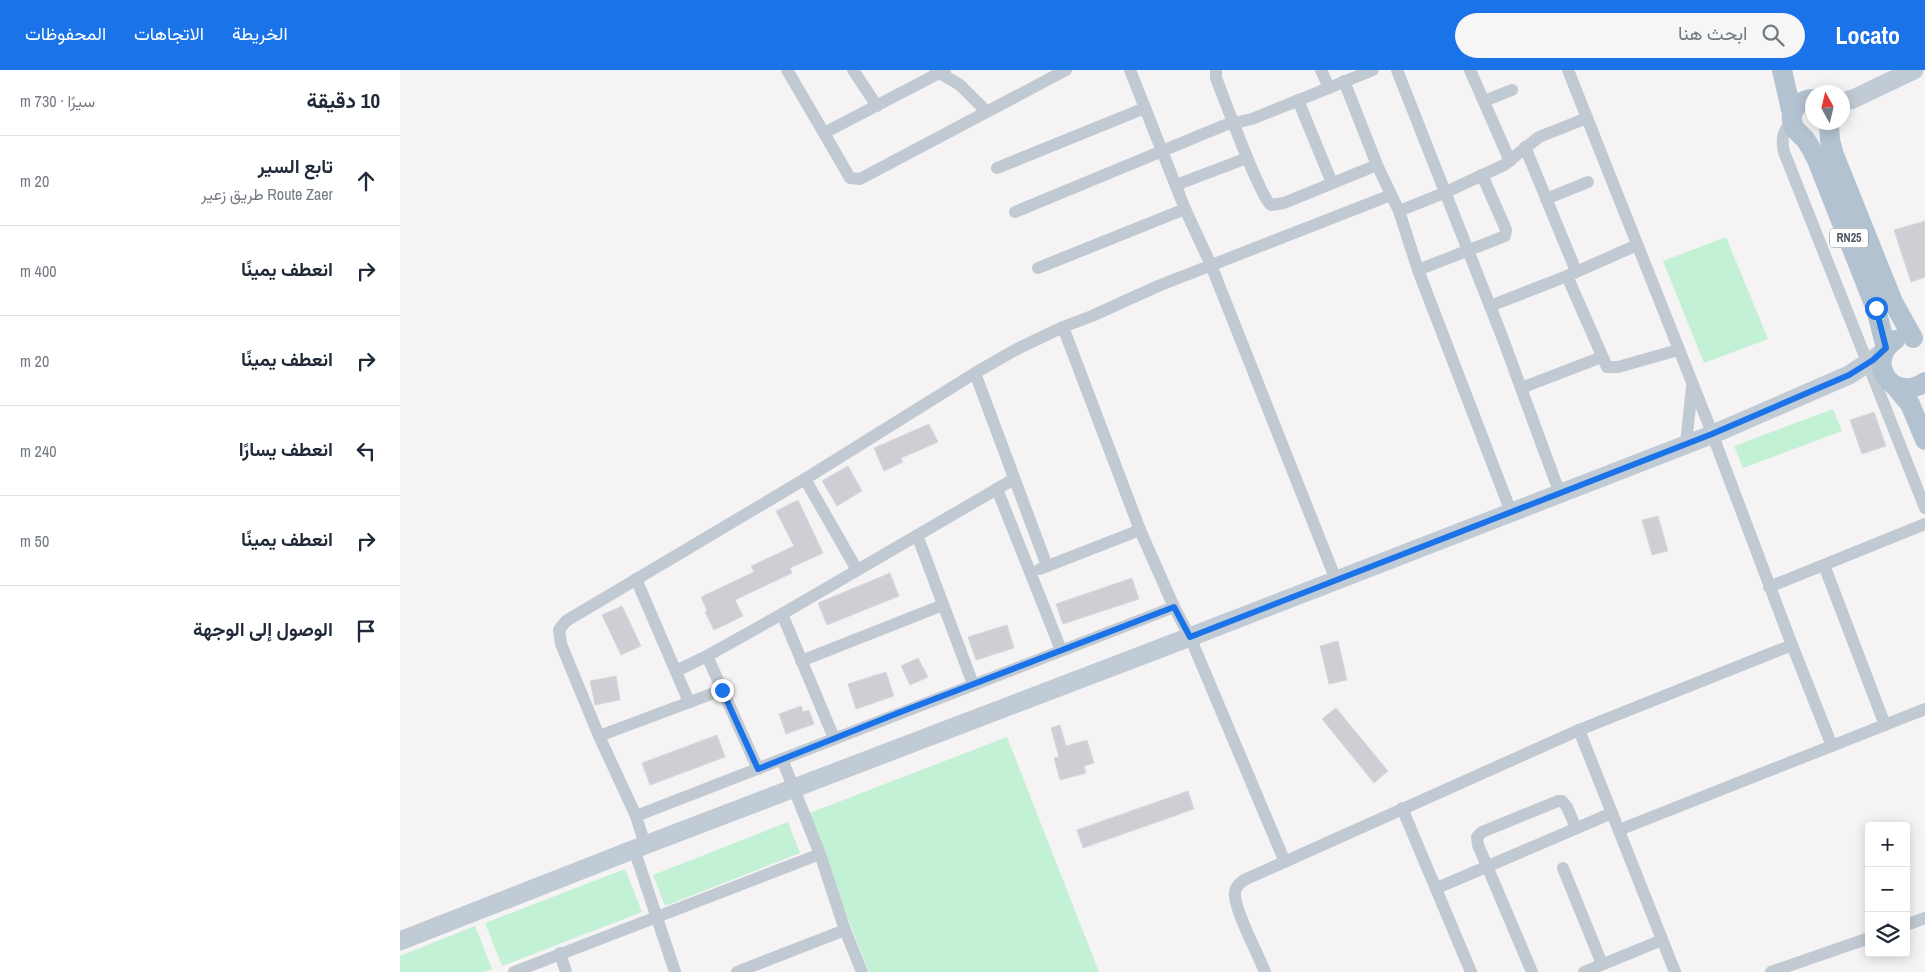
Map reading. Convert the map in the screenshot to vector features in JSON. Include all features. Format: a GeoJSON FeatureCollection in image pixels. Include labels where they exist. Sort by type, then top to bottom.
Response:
{"type":"FeatureCollection","features":[{"type":"Feature","properties":{"kind":"main road","name":"RN25"},"geometry":{"type":"LineString","coordinates":[[1782,70],[1794,123],[1817,160],[1876,308],[1882,367],[1910,404],[1925,440]]}},
{"type":"Feature","properties":{"kind":"main road"},"geometry":{"type":"LineString","coordinates":[[1788,70],[1805,92]]}},
{"type":"Feature","properties":{"kind":"main road"},"geometry":{"type":"LineString","coordinates":[[1850,101],[1914,70]]}},
{"type":"Feature","properties":{"kind":"main road"},"geometry":{"type":"LineString","coordinates":[[1794,123],[1800,102],[1805,101]]}},
{"type":"Feature","properties":{"kind":"main road","name":"RN25"},"geometry":{"type":"LineString","coordinates":[[1794,123],[1812,136],[1819,135],[1824,130]]}},
{"type":"Feature","properties":{"kind":"main road","name":"RN25"},"geometry":{"type":"LineString","coordinates":[[1829,130],[1834,155],[1885,284],[1899,315],[1919,341]]}},
{"type":"Feature","properties":{"kind":"main road","name":"RN25"},"geometry":{"type":"LineString","coordinates":[[1882,367],[1895,340],[1919,341]]}},
{"type":"Feature","properties":{"kind":"main road"},"geometry":{"type":"LineString","coordinates":[[400,941],[639,847],[1560,494],[1712,434],[1849,375],[1882,367],[1911,388],[1925,382]]}},
{"type":"Feature","properties":{"kind":"street"},"geometry":{"type":"LineString","coordinates":[[786,70],[850,178],[860,179],[1066,70]]}},
{"type":"Feature","properties":{"kind":"street"},"geometry":{"type":"LineString","coordinates":[[854,70],[877,106]]}},
{"type":"Feature","properties":{"kind":"street"},"geometry":{"type":"LineString","coordinates":[[1130,70],[1185,209],[1211,265],[1336,580]]}},
{"type":"Feature","properties":{"kind":"street"},"geometry":{"type":"LineString","coordinates":[[1216,70],[1215,75],[1247,158],[1264,197],[1271,205],[1284,203],[1377,165]]}},
{"type":"Feature","properties":{"kind":"street"},"geometry":{"type":"LineString","coordinates":[[1321,70],[1329,88]]}},
{"type":"Feature","properties":{"kind":"street"},"geometry":{"type":"LineString","coordinates":[[1016,212],[1162,150],[1234,122],[1252,118],[1372,70]]}},
{"type":"Feature","properties":{"kind":"street"},"geometry":{"type":"LineString","coordinates":[[1397,70],[1490,306],[1560,494]]}},
{"type":"Feature","properties":{"kind":"street"},"geometry":{"type":"LineString","coordinates":[[1470,70],[1510,161]]}},
{"type":"Feature","properties":{"kind":"street"},"geometry":{"type":"LineString","coordinates":[[1568,70],[1712,434],[1769,587],[1832,746]]}},
{"type":"Feature","properties":{"kind":"street"},"geometry":{"type":"LineString","coordinates":[[824,133],[940,71],[960,85],[987,112]]}},
{"type":"Feature","properties":{"kind":"street"},"geometry":{"type":"LineString","coordinates":[[1344,81],[1377,165],[1399,211],[1418,270],[1511,512]]}},
{"type":"Feature","properties":{"kind":"street"},"geometry":{"type":"LineString","coordinates":[[1484,101],[1512,90]]}},
{"type":"Feature","properties":{"kind":"street"},"geometry":{"type":"LineString","coordinates":[[1298,100],[1332,183]]}},
{"type":"Feature","properties":{"kind":"street"},"geometry":{"type":"LineString","coordinates":[[997,168],[1146,108]]}},
{"type":"Feature","properties":{"kind":"street"},"geometry":{"type":"LineString","coordinates":[[1399,211],[1482,175],[1510,161],[1539,137],[1587,118]]}},
{"type":"Feature","properties":{"kind":"street"},"geometry":{"type":"LineString","coordinates":[[1794,123],[1786,127],[1783,135],[1784,152],[1882,367],[1925,508]]}},
{"type":"Feature","properties":{"kind":"street"},"geometry":{"type":"LineString","coordinates":[[1525,147],[1546,199],[1571,273],[1607,367],[1618,367],[1678,350]]}},
{"type":"Feature","properties":{"kind":"street"},"geometry":{"type":"LineString","coordinates":[[1176,185],[1247,158]]}},
{"type":"Feature","properties":{"kind":"street"},"geometry":{"type":"LineString","coordinates":[[1418,270],[1502,238],[1506,234],[1504,225],[1482,175]]}},
{"type":"Feature","properties":{"kind":"street"},"geometry":{"type":"LineString","coordinates":[[1546,199],[1588,182]]}},
{"type":"Feature","properties":{"kind":"street"},"geometry":{"type":"LineString","coordinates":[[675,972],[657,916],[639,847],[636,816],[599,736],[561,644],[559,630],[566,621],[805,479],[975,373],[1063,326],[1092,316],[1158,286],[1391,195]]}},
{"type":"Feature","properties":{"kind":"street"},"geometry":{"type":"LineString","coordinates":[[1038,268],[1185,209]]}},
{"type":"Feature","properties":{"kind":"street"},"geometry":{"type":"LineString","coordinates":[[1490,306],[1637,245]]}},
{"type":"Feature","properties":{"kind":"street"},"geometry":{"type":"LineString","coordinates":[[1063,326],[1140,530],[1174,607],[1190,637],[1285,862]]}},
{"type":"Feature","properties":{"kind":"street"},"geometry":{"type":"LineString","coordinates":[[1521,388],[1602,357]]}},
{"type":"Feature","properties":{"kind":"street"},"geometry":{"type":"LineString","coordinates":[[975,373],[1047,566]]}},
{"type":"Feature","properties":{"kind":"street"},"geometry":{"type":"LineString","coordinates":[[1686,444],[1692,387]]}},
{"type":"Feature","properties":{"kind":"street"},"geometry":{"type":"LineString","coordinates":[[805,479],[857,570]]}},
{"type":"Feature","properties":{"kind":"street"},"geometry":{"type":"LineString","coordinates":[[676,671],[708,656],[782,614],[1014,479]]}},
{"type":"Feature","properties":{"kind":"street"},"geometry":{"type":"LineString","coordinates":[[997,490],[1061,650]]}},
{"type":"Feature","properties":{"kind":"street"},"geometry":{"type":"LineString","coordinates":[[1769,587],[1925,524]]}},
{"type":"Feature","properties":{"kind":"street"},"geometry":{"type":"LineString","coordinates":[[1030,572],[1140,530]]}},
{"type":"Feature","properties":{"kind":"street"},"geometry":{"type":"LineString","coordinates":[[917,535],[973,684]]}},
{"type":"Feature","properties":{"kind":"street"},"geometry":{"type":"LineString","coordinates":[[1824,565],[1884,726]]}},
{"type":"Feature","properties":{"kind":"street"},"geometry":{"type":"LineString","coordinates":[[636,579],[689,702]]}},
{"type":"Feature","properties":{"kind":"street"},"geometry":{"type":"LineString","coordinates":[[801,661],[943,605]]}},
{"type":"Feature","properties":{"kind":"street"},"geometry":{"type":"LineString","coordinates":[[636,816],[1174,607]]}},
{"type":"Feature","properties":{"kind":"street"},"geometry":{"type":"LineString","coordinates":[[782,614],[834,738]]}},
{"type":"Feature","properties":{"kind":"street"},"geometry":{"type":"LineString","coordinates":[[1265,972],[1235,896],[1235,890],[1244,880],[1579,730],[1792,646]]}},
{"type":"Feature","properties":{"kind":"street"},"geometry":{"type":"LineString","coordinates":[[708,656],[758,769]]}},
{"type":"Feature","properties":{"kind":"street"},"geometry":{"type":"LineString","coordinates":[[599,736],[722,690]]}},
{"type":"Feature","properties":{"kind":"street"},"geometry":{"type":"LineString","coordinates":[[1619,830],[1925,709]]}},
{"type":"Feature","properties":{"kind":"street"},"geometry":{"type":"LineString","coordinates":[[1579,730],[1675,972]]}},
{"type":"Feature","properties":{"kind":"street"},"geometry":{"type":"LineString","coordinates":[[782,759],[820,854],[845,930],[862,972]]}},
{"type":"Feature","properties":{"kind":"street"},"geometry":{"type":"LineString","coordinates":[[1532,972],[1477,840],[1482,832],[1558,801],[1562,801],[1567,807],[1576,828]]}},
{"type":"Feature","properties":{"kind":"street"},"geometry":{"type":"LineString","coordinates":[[1402,808],[1471,972]]}},
{"type":"Feature","properties":{"kind":"street"},"geometry":{"type":"LineString","coordinates":[[1437,888],[1612,813]]}},
{"type":"Feature","properties":{"kind":"street"},"geometry":{"type":"LineString","coordinates":[[514,972],[820,854]]}},
{"type":"Feature","properties":{"kind":"street"},"geometry":{"type":"LineString","coordinates":[[1563,868],[1602,964]]}},
{"type":"Feature","properties":{"kind":"street"},"geometry":{"type":"LineString","coordinates":[[1910,923],[1925,918]]}},
{"type":"Feature","properties":{"kind":"street"},"geometry":{"type":"LineString","coordinates":[[737,972],[845,930]]}},
{"type":"Feature","properties":{"kind":"street"},"geometry":{"type":"LineString","coordinates":[[1771,972],[1865,939]]}},
{"type":"Feature","properties":{"kind":"street"},"geometry":{"type":"LineString","coordinates":[[1584,972],[1662,940]]}},
{"type":"Feature","properties":{"kind":"street"},"geometry":{"type":"LineString","coordinates":[[560,954],[566,972]]}},
{"type":"Feature","properties":{"kind":"green space"},"geometry":{"type":"Polygon","coordinates":[[[1726,237],[1768,339],[1704,363],[1663,261],[1726,237]]]}},
{"type":"Feature","properties":{"kind":"green space"},"geometry":{"type":"Polygon","coordinates":[[[1833,409],[1842,431],[1743,468],[1734,446],[1833,409]]]}},
{"type":"Feature","properties":{"kind":"green space"},"geometry":{"type":"Polygon","coordinates":[[[1007,737],[1099,972],[869,972],[807,814],[1007,737]]]}},
{"type":"Feature","properties":{"kind":"green space"},"geometry":{"type":"Polygon","coordinates":[[[788,822],[800,853],[665,906],[653,875],[788,822]]]}},
{"type":"Feature","properties":{"kind":"green space"},"geometry":{"type":"Polygon","coordinates":[[[625,869],[642,912],[502,966],[485,923],[625,869]]]}},
{"type":"Feature","properties":{"kind":"green space"},"geometry":{"type":"Polygon","coordinates":[[[475,926],[492,969],[484,972],[400,972],[400,956],[475,926]]]}},
{"type":"Feature","properties":{"kind":"building"},"geometry":{"type":"Polygon","coordinates":[[[1925,221],[1925,277],[1911,282],[1894,230],[1925,221]]]}},
{"type":"Feature","properties":{"kind":"building"},"geometry":{"type":"Polygon","coordinates":[[[1874,412],[1886,446],[1862,454],[1850,420],[1874,412]]]}},
{"type":"Feature","properties":{"kind":"building"},"geometry":{"type":"Polygon","coordinates":[[[929,424],[938,442],[901,458],[903,462],[884,471],[874,448],[929,424]]]}},
{"type":"Feature","properties":{"kind":"building"},"geometry":{"type":"Polygon","coordinates":[[[848,466],[862,491],[837,506],[822,481],[848,466]]]}},
{"type":"Feature","properties":{"kind":"building"},"geometry":{"type":"Polygon","coordinates":[[[798,500],[823,553],[790,568],[792,573],[735,600],[743,616],[714,630],[705,612],[707,611],[701,597],[754,572],[751,566],[794,546],[776,511],[798,500]]]}},
{"type":"Feature","properties":{"kind":"building"},"geometry":{"type":"Polygon","coordinates":[[[1658,516],[1668,551],[1652,555],[1642,520],[1658,516]]]}},
{"type":"Feature","properties":{"kind":"building"},"geometry":{"type":"Polygon","coordinates":[[[890,573],[899,596],[827,625],[818,603],[890,573]]]}},
{"type":"Feature","properties":{"kind":"building"},"geometry":{"type":"Polygon","coordinates":[[[1132,578],[1139,599],[1063,624],[1056,604],[1132,578]]]}},
{"type":"Feature","properties":{"kind":"building"},"geometry":{"type":"Polygon","coordinates":[[[622,606],[641,646],[621,655],[602,615],[622,606]]]}},
{"type":"Feature","properties":{"kind":"building"},"geometry":{"type":"Polygon","coordinates":[[[1007,625],[1014,648],[976,660],[968,637],[1007,625]]]}},
{"type":"Feature","properties":{"kind":"building"},"geometry":{"type":"Polygon","coordinates":[[[1338,641],[1347,680],[1329,684],[1320,646],[1338,641]]]}},
{"type":"Feature","properties":{"kind":"building"},"geometry":{"type":"Polygon","coordinates":[[[918,658],[928,677],[910,685],[901,666],[918,658]]]}},
{"type":"Feature","properties":{"kind":"building"},"geometry":{"type":"Polygon","coordinates":[[[886,672],[894,696],[856,709],[848,684],[886,672]]]}},
{"type":"Feature","properties":{"kind":"building"},"geometry":{"type":"Polygon","coordinates":[[[616,676],[620,700],[595,705],[590,681],[616,676]]]}},
{"type":"Feature","properties":{"kind":"building"},"geometry":{"type":"Polygon","coordinates":[[[801,706],[803,712],[809,710],[814,724],[786,734],[779,714],[801,706]]]}},
{"type":"Feature","properties":{"kind":"building"},"geometry":{"type":"Polygon","coordinates":[[[1336,708],[1388,771],[1374,783],[1322,719],[1336,708]]]}},
{"type":"Feature","properties":{"kind":"building"},"geometry":{"type":"Polygon","coordinates":[[[1060,725],[1066,746],[1087,740],[1094,763],[1084,766],[1086,773],[1060,780],[1054,758],[1059,757],[1051,728],[1060,725]]]}},
{"type":"Feature","properties":{"kind":"building"},"geometry":{"type":"Polygon","coordinates":[[[717,735],[725,757],[650,785],[642,763],[717,735]]]}},
{"type":"Feature","properties":{"kind":"building"},"geometry":{"type":"Polygon","coordinates":[[[1188,791],[1194,809],[1083,848],[1077,830],[1188,791]]]}},
{"type":"Feature","properties":{"kind":"route"},"geometry":{"type":"LineString","coordinates":[[722,690],[758,769],[1174,607],[1190,637],[1712,434],[1849,375],[1884,352],[1886,348],[1876,308]]}}]}
